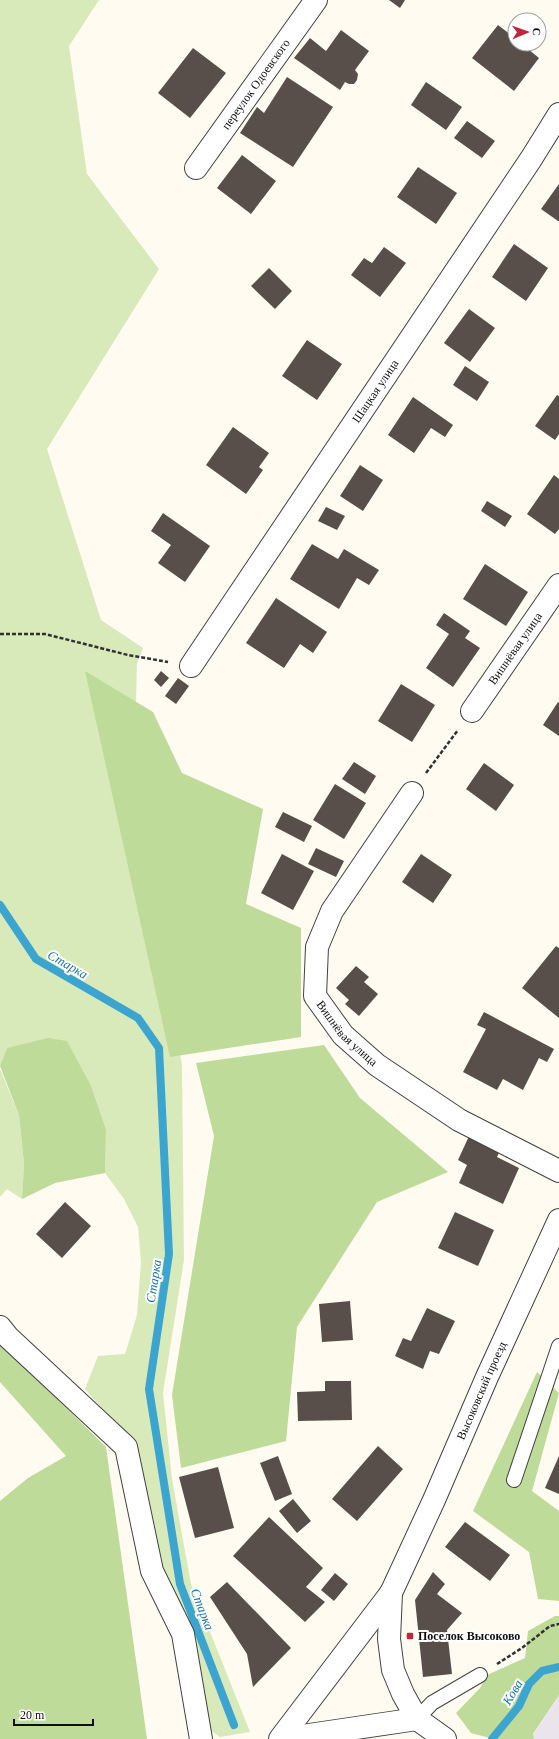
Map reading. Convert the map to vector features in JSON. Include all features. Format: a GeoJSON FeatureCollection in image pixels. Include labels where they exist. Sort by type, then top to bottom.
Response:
{"type":"FeatureCollection","features":[{"type":"Feature","properties":{"kind":"street","name":"переулок Одоевского"},"geometry":{"type":"LineString","coordinates":[[196,168],[316,0]]}},
{"type":"Feature","properties":{"kind":"street","name":"Шацкая улица"},"geometry":{"type":"LineString","coordinates":[[191,666],[522,172],[559,114]]}},
{"type":"Feature","properties":{"kind":"street","name":"Вишнёвая улица"},"geometry":{"type":"LineString","coordinates":[[472,711],[559,585]]}},
{"type":"Feature","properties":{"kind":"street","name":"Вишнёвая улица"},"geometry":{"type":"LineString","coordinates":[[412,793],[332,911],[317,947],[315,996],[343,1035],[377,1065],[459,1120],[559,1171]]}},
{"type":"Feature","properties":{"kind":"street","name":"Высоковский проезд"},"geometry":{"type":"LineString","coordinates":[[391,1593],[404,1562],[434,1500],[487,1377],[557,1234]]}},
{"type":"Feature","properties":{"kind":"street"},"geometry":{"type":"LineString","coordinates":[[0,1327],[8,1337],[126,1446],[152,1571],[183,1634],[201,1739]]}},
{"type":"Feature","properties":{"kind":"street"},"geometry":{"type":"LineString","coordinates":[[391,1593],[389,1639],[393,1670],[402,1694],[417,1719],[445,1739]]}},
{"type":"Feature","properties":{"kind":"street"},"geometry":{"type":"LineString","coordinates":[[281,1739],[391,1593]]}},
{"type":"Feature","properties":{"kind":"street"},"geometry":{"type":"LineString","coordinates":[[281,1739],[417,1719]]}},
{"type":"Feature","properties":{"kind":"lane"},"geometry":{"type":"LineString","coordinates":[[514,1480],[559,1346]]}},
{"type":"Feature","properties":{"kind":"lane"},"geometry":{"type":"LineString","coordinates":[[417,1719],[432,1703],[480,1675]]}},
{"type":"Feature","properties":{"kind":"path"},"geometry":{"type":"LineString","coordinates":[[0,634],[45,634],[128,655],[191,666]]}},
{"type":"Feature","properties":{"kind":"path"},"geometry":{"type":"LineString","coordinates":[[412,793],[472,711]]}},
{"type":"Feature","properties":{"kind":"path"},"geometry":{"type":"LineString","coordinates":[[480,1675],[522,1648],[550,1626],[559,1624]]}},
{"type":"Feature","properties":{"kind":"shaded area"},"geometry":{"type":"Polygon","coordinates":[[[559,1695],[559,1739],[534,1739],[533,1735],[559,1695]]]}},
{"type":"Feature","properties":{"kind":"green space"},"geometry":{"type":"Polygon","coordinates":[[[0,0],[99,0],[69,46],[87,174],[159,269],[47,449],[101,620],[143,648],[137,663],[134,776],[152,906],[182,1065],[184,1260],[163,1393],[172,1479],[191,1584],[250,1732],[220,1737],[210,1730],[161,1568],[135,1440],[114,1422],[85,1389],[98,1356],[125,1354],[137,1315],[141,1262],[138,1227],[124,1199],[105,1173],[106,1130],[7,1048],[0,1066],[0,0]]]}},
{"type":"Feature","properties":{"kind":"green space"},"geometry":{"type":"Polygon","coordinates":[[[85,671],[153,712],[182,773],[263,809],[246,904],[301,928],[301,1037],[170,1057],[85,671]]]}},
{"type":"Feature","properties":{"kind":"green space"},"geometry":{"type":"Polygon","coordinates":[[[48,1038],[67,1041],[91,1086],[106,1130],[105,1173],[55,1183],[22,1199],[24,1164],[19,1115],[0,1066],[7,1048],[48,1038]]]}},
{"type":"Feature","properties":{"kind":"green space"},"geometry":{"type":"Polygon","coordinates":[[[324,1045],[360,1098],[448,1172],[377,1202],[297,1327],[286,1441],[181,1468],[172,1395],[214,1136],[196,1063],[324,1045]]]}},
{"type":"Feature","properties":{"kind":"green space"},"geometry":{"type":"Polygon","coordinates":[[[0,1069],[19,1115],[24,1164],[22,1199],[7,1189],[0,1197],[0,1069]]]}},
{"type":"Feature","properties":{"kind":"green space"},"geometry":{"type":"Polygon","coordinates":[[[0,1343],[106,1447],[147,1739],[0,1739],[0,1501],[28,1478],[66,1456],[0,1382],[0,1343]]]}},
{"type":"Feature","properties":{"kind":"green space"},"geometry":{"type":"Polygon","coordinates":[[[537,1372],[559,1393],[532,1491],[559,1511],[559,1601],[538,1599],[529,1552],[473,1511],[537,1372]]]}},
{"type":"Feature","properties":{"kind":"green space"},"geometry":{"type":"Polygon","coordinates":[[[555,1616],[559,1616],[559,1695],[533,1734],[534,1739],[494,1739],[471,1733],[456,1713],[480,1688],[487,1675],[525,1658],[528,1631],[555,1616]]]}},
{"type":"Feature","properties":{"kind":"building"},"geometry":{"type":"Polygon","coordinates":[[[389,0],[405,0],[400,8],[389,0]]]}},
{"type":"Feature","properties":{"kind":"building"},"geometry":{"type":"Polygon","coordinates":[[[498,25],[507,32],[507,52],[532,52],[539,58],[514,91],[472,58],[498,25]]]}},
{"type":"Feature","properties":{"kind":"building"},"geometry":{"type":"Polygon","coordinates":[[[341,30],[369,51],[355,70],[358,74],[357,80],[354,84],[345,82],[340,90],[294,58],[310,38],[326,51],[341,30]]]}},
{"type":"Feature","properties":{"kind":"building"},"geometry":{"type":"Polygon","coordinates":[[[193,48],[226,73],[190,118],[158,93],[193,48]]]}},
{"type":"Feature","properties":{"kind":"building"},"geometry":{"type":"Polygon","coordinates":[[[287,77],[333,107],[293,167],[240,133],[257,107],[264,113],[287,77]]]}},
{"type":"Feature","properties":{"kind":"building"},"geometry":{"type":"Polygon","coordinates":[[[426,82],[462,107],[446,130],[411,105],[426,82]]]}},
{"type":"Feature","properties":{"kind":"building"},"geometry":{"type":"Polygon","coordinates":[[[467,121],[495,141],[482,158],[454,138],[467,121]]]}},
{"type":"Feature","properties":{"kind":"building"},"geometry":{"type":"Polygon","coordinates":[[[242,155],[276,181],[251,214],[217,188],[242,155]]]}},
{"type":"Feature","properties":{"kind":"building"},"geometry":{"type":"Polygon","coordinates":[[[418,167],[457,193],[436,224],[397,197],[418,167]]]}},
{"type":"Feature","properties":{"kind":"building"},"geometry":{"type":"Polygon","coordinates":[[[559,184],[559,221],[558,221],[541,209],[559,184]]]}},
{"type":"Feature","properties":{"kind":"building"},"geometry":{"type":"Polygon","coordinates":[[[514,244],[548,268],[526,301],[492,277],[514,244]]]}},
{"type":"Feature","properties":{"kind":"building"},"geometry":{"type":"Polygon","coordinates":[[[384,247],[406,263],[380,297],[351,275],[364,258],[372,263],[384,247]]]}},
{"type":"Feature","properties":{"kind":"building"},"geometry":{"type":"Polygon","coordinates":[[[269,268],[292,291],[275,309],[251,286],[269,268]]]}},
{"type":"Feature","properties":{"kind":"building"},"geometry":{"type":"Polygon","coordinates":[[[469,309],[495,328],[470,362],[444,343],[469,309]]]}},
{"type":"Feature","properties":{"kind":"building"},"geometry":{"type":"Polygon","coordinates":[[[307,340],[342,364],[317,400],[282,376],[307,340]]]}},
{"type":"Feature","properties":{"kind":"building"},"geometry":{"type":"Polygon","coordinates":[[[465,366],[489,382],[477,401],[453,385],[465,366]]]}},
{"type":"Feature","properties":{"kind":"building"},"geometry":{"type":"Polygon","coordinates":[[[557,395],[559,396],[559,434],[555,440],[535,426],[557,395]]]}},
{"type":"Feature","properties":{"kind":"building"},"geometry":{"type":"Polygon","coordinates":[[[413,397],[453,425],[445,437],[431,428],[414,453],[388,435],[413,397]]]}},
{"type":"Feature","properties":{"kind":"building"},"geometry":{"type":"Polygon","coordinates":[[[233,427],[269,453],[259,467],[263,470],[246,494],[206,465],[233,427]]]}},
{"type":"Feature","properties":{"kind":"building"},"geometry":{"type":"Polygon","coordinates":[[[360,465],[383,480],[363,511],[340,496],[360,465]]]}},
{"type":"Feature","properties":{"kind":"building"},"geometry":{"type":"Polygon","coordinates":[[[554,475],[559,479],[559,529],[555,534],[527,514],[554,475]]]}},
{"type":"Feature","properties":{"kind":"building"},"geometry":{"type":"Polygon","coordinates":[[[487,501],[512,516],[505,527],[481,511],[487,501]]]}},
{"type":"Feature","properties":{"kind":"building"},"geometry":{"type":"Polygon","coordinates":[[[326,507],[345,516],[337,530],[318,521],[326,507]]]}},
{"type":"Feature","properties":{"kind":"building"},"geometry":{"type":"Polygon","coordinates":[[[163,513],[210,546],[185,582],[158,563],[171,545],[151,531],[163,513]]]}},
{"type":"Feature","properties":{"kind":"building"},"geometry":{"type":"Polygon","coordinates":[[[312,544],[338,559],[344,549],[379,570],[369,585],[357,578],[339,609],[290,579],[312,544]]]}},
{"type":"Feature","properties":{"kind":"building"},"geometry":{"type":"Polygon","coordinates":[[[485,564],[528,592],[506,626],[463,599],[485,564]]]}},
{"type":"Feature","properties":{"kind":"building"},"geometry":{"type":"Polygon","coordinates":[[[276,598],[327,632],[313,653],[300,644],[284,668],[246,643],[276,598]]]}},
{"type":"Feature","properties":{"kind":"building"},"geometry":{"type":"Polygon","coordinates":[[[444,613],[470,631],[465,638],[480,648],[453,687],[426,668],[449,634],[436,625],[444,613]]]}},
{"type":"Feature","properties":{"kind":"building"},"geometry":{"type":"Polygon","coordinates":[[[161,671],[169,678],[161,687],[154,680],[161,671]]]}},
{"type":"Feature","properties":{"kind":"building"},"geometry":{"type":"Polygon","coordinates":[[[178,678],[189,686],[176,704],[165,696],[178,678]]]}},
{"type":"Feature","properties":{"kind":"building"},"geometry":{"type":"Polygon","coordinates":[[[401,684],[435,705],[412,742],[378,721],[401,684]]]}},
{"type":"Feature","properties":{"kind":"building"},"geometry":{"type":"Polygon","coordinates":[[[558,702],[559,703],[559,736],[543,725],[558,702]]]}},
{"type":"Feature","properties":{"kind":"building"},"geometry":{"type":"Polygon","coordinates":[[[354,762],[376,776],[365,794],[342,779],[354,762]]]}},
{"type":"Feature","properties":{"kind":"building"},"geometry":{"type":"Polygon","coordinates":[[[484,763],[514,785],[496,811],[466,789],[484,763]]]}},
{"type":"Feature","properties":{"kind":"building"},"geometry":{"type":"Polygon","coordinates":[[[335,784],[366,803],[344,839],[313,820],[335,784]]]}},
{"type":"Feature","properties":{"kind":"building"},"geometry":{"type":"Polygon","coordinates":[[[283,812],[312,826],[304,842],[275,827],[283,812]]]}},
{"type":"Feature","properties":{"kind":"building"},"geometry":{"type":"Polygon","coordinates":[[[316,848],[344,861],[336,877],[308,864],[316,848]]]}},
{"type":"Feature","properties":{"kind":"building"},"geometry":{"type":"Polygon","coordinates":[[[282,854],[314,871],[293,910],[261,893],[282,854]]]}},
{"type":"Feature","properties":{"kind":"building"},"geometry":{"type":"Polygon","coordinates":[[[421,854],[452,875],[433,903],[402,882],[421,854]]]}},
{"type":"Feature","properties":{"kind":"building"},"geometry":{"type":"Polygon","coordinates":[[[556,946],[559,948],[559,1018],[522,988],[556,946]]]}},
{"type":"Feature","properties":{"kind":"building"},"geometry":{"type":"Polygon","coordinates":[[[356,966],[369,977],[364,982],[378,994],[359,1016],[345,1004],[349,1000],[336,988],[356,966]]]}},
{"type":"Feature","properties":{"kind":"building"},"geometry":{"type":"Polygon","coordinates":[[[484,1012],[554,1049],[547,1062],[539,1058],[523,1090],[503,1079],[497,1090],[463,1072],[486,1029],[477,1025],[484,1012]]]}},
{"type":"Feature","properties":{"kind":"building"},"geometry":{"type":"Polygon","coordinates":[[[470,1134],[501,1148],[497,1157],[519,1168],[503,1204],[459,1183],[467,1165],[458,1160],[470,1134]]]}},
{"type":"Feature","properties":{"kind":"building"},"geometry":{"type":"Polygon","coordinates":[[[65,1202],[91,1226],[62,1258],[36,1234],[65,1202]]]}},
{"type":"Feature","properties":{"kind":"building"},"geometry":{"type":"Polygon","coordinates":[[[455,1212],[494,1230],[478,1266],[438,1248],[455,1212]]]}},
{"type":"Feature","properties":{"kind":"building"},"geometry":{"type":"Polygon","coordinates":[[[350,1301],[353,1340],[322,1342],[319,1304],[350,1301]]]}},
{"type":"Feature","properties":{"kind":"building"},"geometry":{"type":"Polygon","coordinates":[[[427,1308],[455,1321],[439,1354],[430,1351],[423,1369],[395,1356],[403,1338],[411,1341],[427,1308]]]}},
{"type":"Feature","properties":{"kind":"building"},"geometry":{"type":"Polygon","coordinates":[[[325,1381],[351,1381],[352,1420],[298,1421],[297,1392],[325,1391],[325,1381]]]}},
{"type":"Feature","properties":{"kind":"building"},"geometry":{"type":"Polygon","coordinates":[[[378,1446],[403,1469],[357,1521],[332,1499],[378,1446]]]}},
{"type":"Feature","properties":{"kind":"building"},"geometry":{"type":"Polygon","coordinates":[[[278,1456],[292,1494],[275,1501],[260,1463],[278,1456]]]}},
{"type":"Feature","properties":{"kind":"building"},"geometry":{"type":"Polygon","coordinates":[[[559,1456],[559,1494],[545,1488],[559,1456]]]}},
{"type":"Feature","properties":{"kind":"building"},"geometry":{"type":"Polygon","coordinates":[[[218,1467],[234,1528],[195,1538],[179,1477],[218,1467]]]}},
{"type":"Feature","properties":{"kind":"building"},"geometry":{"type":"Polygon","coordinates":[[[293,1499],[311,1521],[297,1533],[279,1511],[293,1499]]]}},
{"type":"Feature","properties":{"kind":"building"},"geometry":{"type":"Polygon","coordinates":[[[269,1517],[323,1568],[306,1587],[325,1602],[305,1622],[233,1556],[269,1517]]]}},
{"type":"Feature","properties":{"kind":"building"},"geometry":{"type":"Polygon","coordinates":[[[465,1522],[510,1555],[490,1581],[445,1547],[465,1522]]]}},
{"type":"Feature","properties":{"kind":"building"},"geometry":{"type":"Polygon","coordinates":[[[433,1572],[445,1584],[437,1594],[462,1613],[447,1630],[452,1674],[423,1677],[415,1600],[433,1572]]]}},
{"type":"Feature","properties":{"kind":"building"},"geometry":{"type":"Polygon","coordinates":[[[335,1573],[348,1584],[334,1601],[321,1590],[335,1573]]]}},
{"type":"Feature","properties":{"kind":"building"},"geometry":{"type":"Polygon","coordinates":[[[227,1582],[291,1648],[253,1687],[247,1654],[210,1597],[227,1582]]]}},
{"type":"Feature","properties":{"kind":"waterway","name":"Старка"},"geometry":{"type":"LineString","coordinates":[[0,905],[36,959],[138,1018],[159,1048],[169,1254],[149,1389],[180,1584],[234,1725]]}},
{"type":"Feature","properties":{"kind":"waterway","name":"Кова"},"geometry":{"type":"LineString","coordinates":[[492,1739],[519,1706],[529,1684],[542,1671],[559,1667]]}},
{"type":"Feature","properties":{"kind":"place","name":"Поселок Высоково"},"geometry":{"type":"Point","coordinates":[410,1636]}}]}
